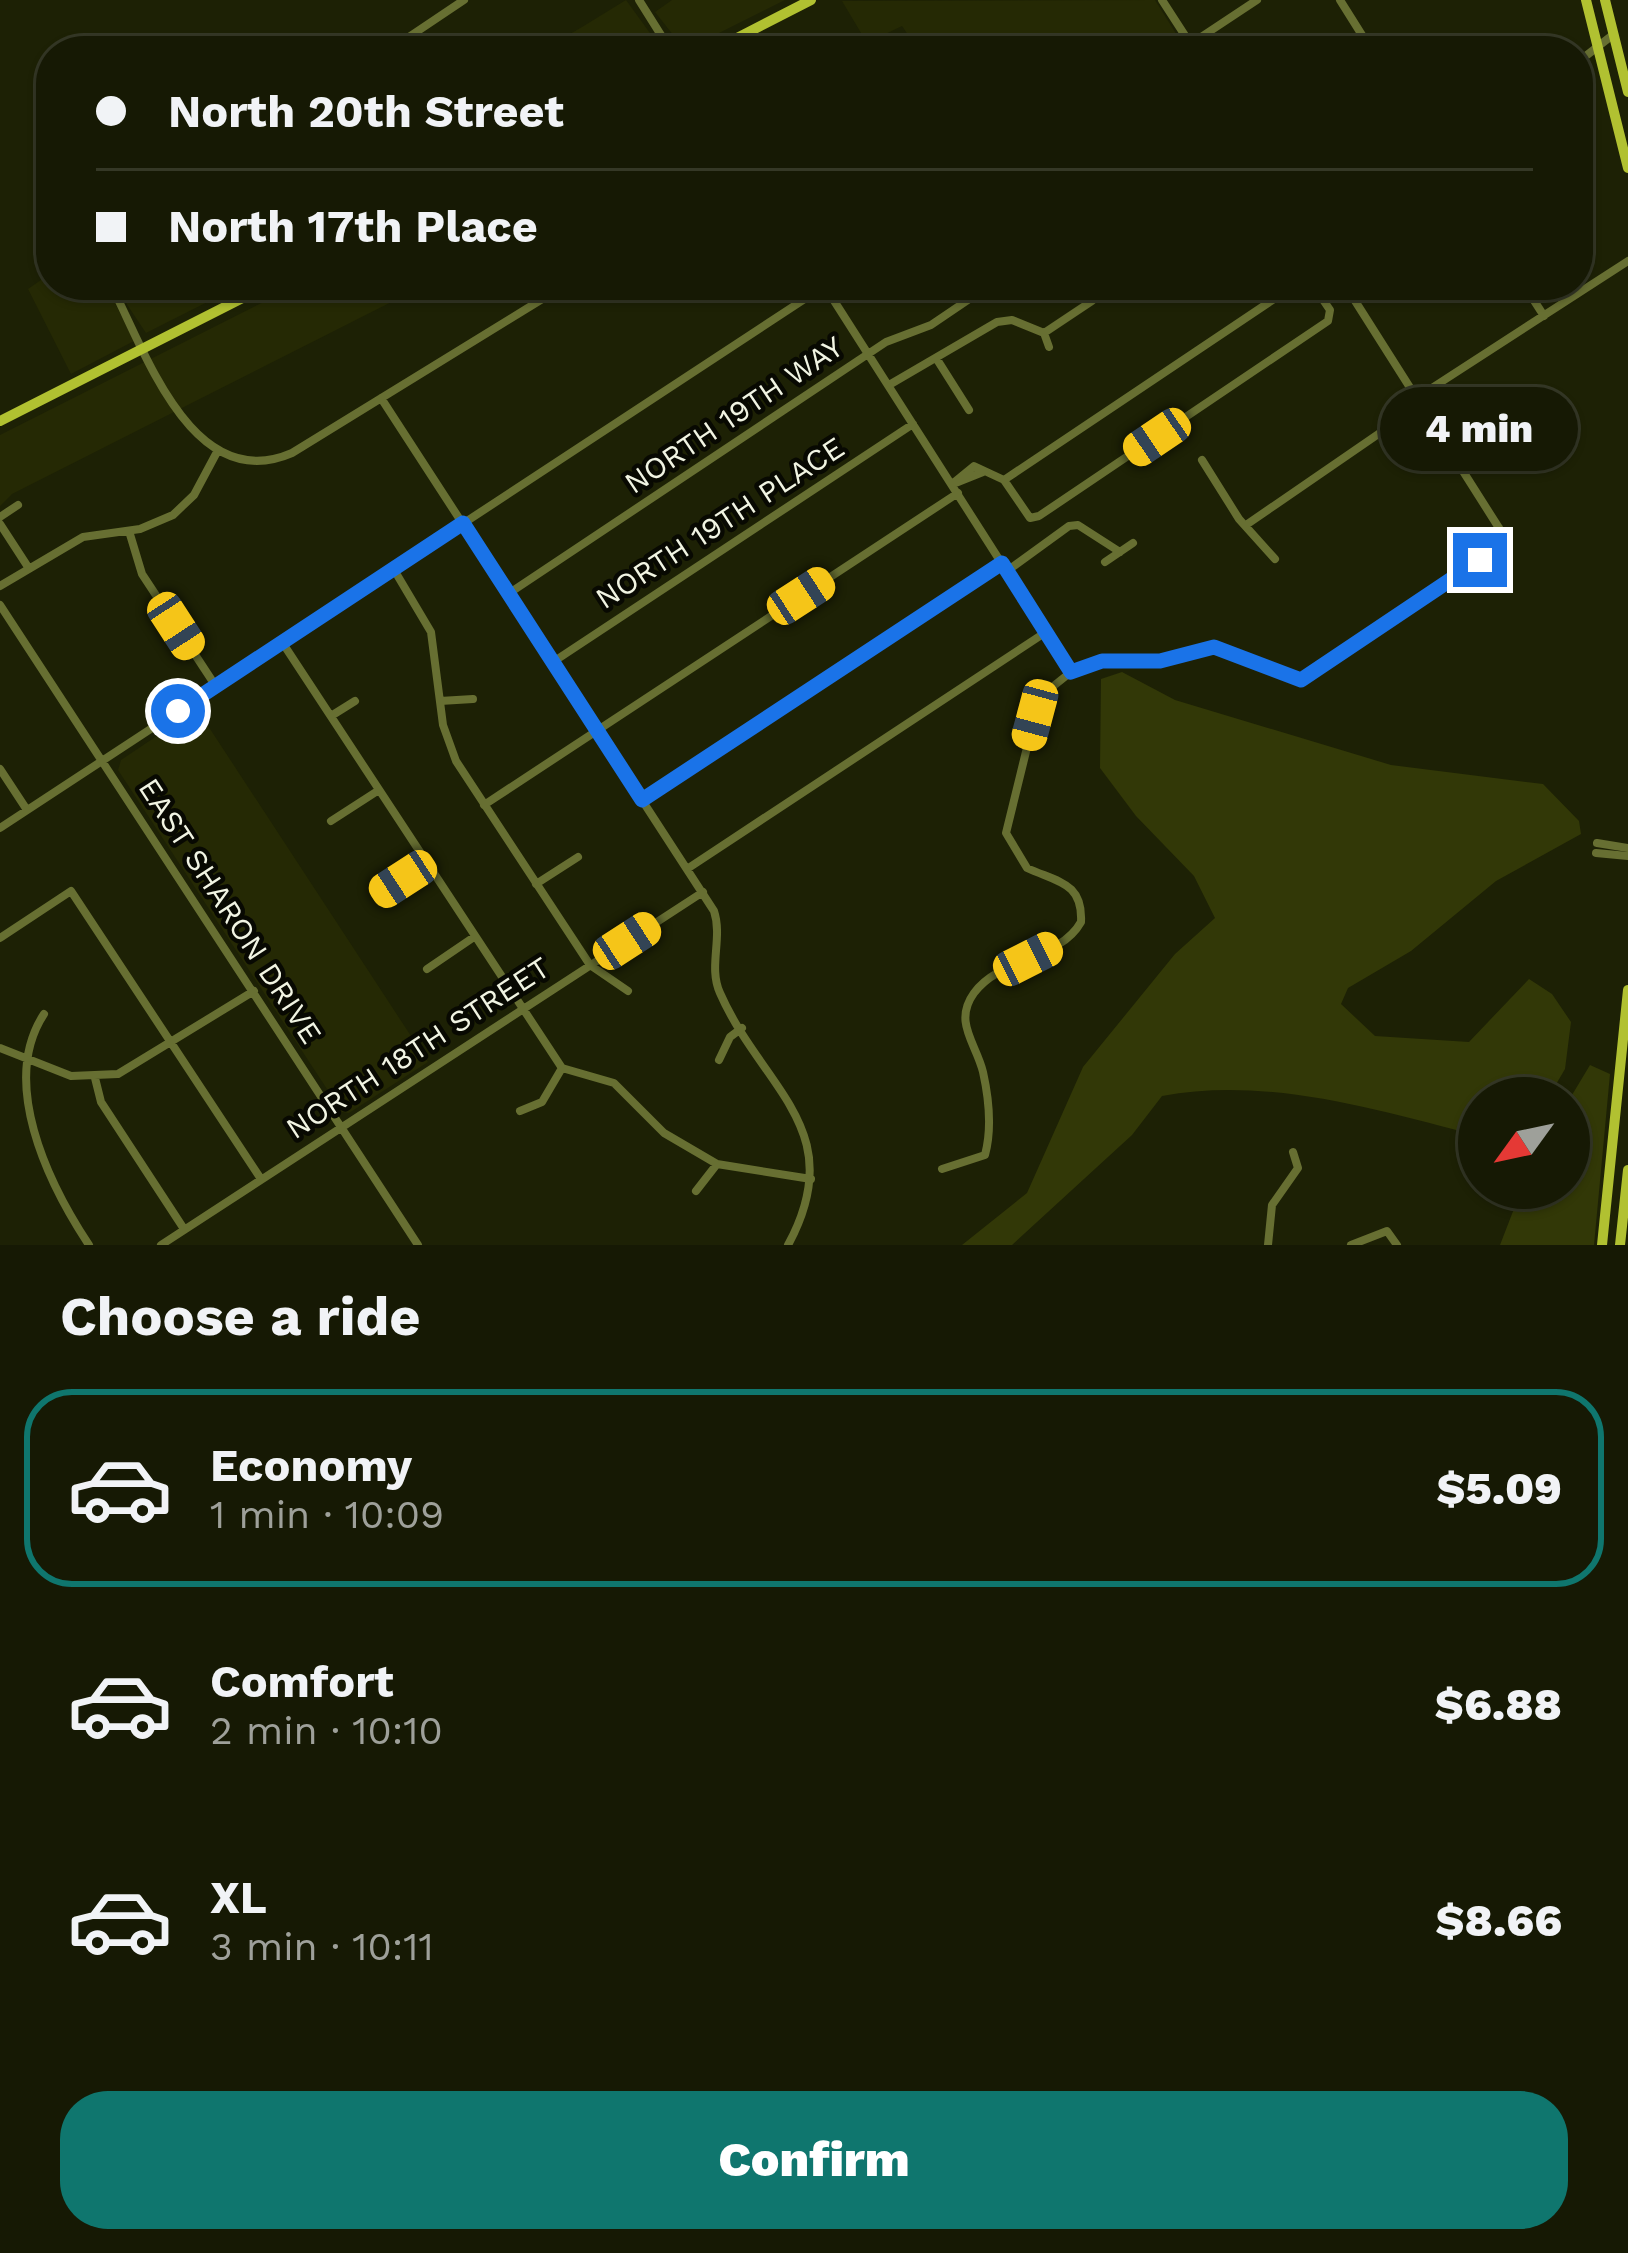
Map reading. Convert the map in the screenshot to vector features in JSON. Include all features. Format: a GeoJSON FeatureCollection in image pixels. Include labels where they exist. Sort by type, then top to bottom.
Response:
{"type":"FeatureCollection","features":[{"type":"Feature","properties":{"kind":"main road"},"geometry":{"type":"LineString","coordinates":[[741,36],[811,0]]}},
{"type":"Feature","properties":{"kind":"main road"},"geometry":{"type":"LineString","coordinates":[[1586,0],[1628,168]]}},
{"type":"Feature","properties":{"kind":"main road"},"geometry":{"type":"LineString","coordinates":[[1605,0],[1628,92]]}},
{"type":"Feature","properties":{"kind":"main road"},"geometry":{"type":"LineString","coordinates":[[0,421],[239,300]]}},
{"type":"Feature","properties":{"kind":"main road"},"geometry":{"type":"LineString","coordinates":[[1602,1245],[1628,990]]}},
{"type":"Feature","properties":{"kind":"main road"},"geometry":{"type":"LineString","coordinates":[[1620,1245],[1628,1170]]}},
{"type":"Feature","properties":{"kind":"street"},"geometry":{"type":"LineString","coordinates":[[410,36],[464,0]]}},
{"type":"Feature","properties":{"kind":"street"},"geometry":{"type":"LineString","coordinates":[[639,0],[662,36]]}},
{"type":"Feature","properties":{"kind":"street"},"geometry":{"type":"LineString","coordinates":[[1162,0],[1185,36]]}},
{"type":"Feature","properties":{"kind":"street"},"geometry":{"type":"LineString","coordinates":[[1209,36],[1256,0]]}},
{"type":"Feature","properties":{"kind":"street"},"geometry":{"type":"LineString","coordinates":[[1340,0],[1363,36]]}},
{"type":"Feature","properties":{"kind":"street"},"geometry":{"type":"LineString","coordinates":[[1593,50],[1615,34]]}},
{"type":"Feature","properties":{"kind":"street"},"geometry":{"type":"LineString","coordinates":[[1593,284],[1628,261]]}},
{"type":"Feature","properties":{"kind":"street"},"geometry":{"type":"LineString","coordinates":[[119,300],[191,432],[217,452],[255,461],[280,458],[541,300]]}},
{"type":"Feature","properties":{"kind":"street"},"geometry":{"type":"LineString","coordinates":[[0,828],[802,300]]}},
{"type":"Feature","properties":{"kind":"street"},"geometry":{"type":"LineString","coordinates":[[834,300],[1071,672]]}},
{"type":"Feature","properties":{"kind":"street","name":"NORTH 19TH WAY"},"geometry":{"type":"LineString","coordinates":[[508,594],[868,355],[931,325],[968,300]]}},
{"type":"Feature","properties":{"kind":"street"},"geometry":{"type":"LineString","coordinates":[[1044,333],[1089,300]]}},
{"type":"Feature","properties":{"kind":"street"},"geometry":{"type":"LineString","coordinates":[[1004,480],[1273,300]]}},
{"type":"Feature","properties":{"kind":"street"},"geometry":{"type":"LineString","coordinates":[[484,805],[955,489],[969,468],[1004,480],[1022,511],[1034,519],[1328,322],[1330,310],[1323,300]]}},
{"type":"Feature","properties":{"kind":"street"},"geometry":{"type":"LineString","coordinates":[[942,1169],[985,1155],[991,1135],[982,1069],[965,1025],[969,1002],[990,977],[1073,936],[1081,922],[1075,891],[1063,880],[1028,868],[1006,833],[1035,715],[1046,692],[1071,672],[1102,661],[1160,661],[1214,647],[1301,680],[1480,560],[1499,528],[1355,300]]}},
{"type":"Feature","properties":{"kind":"street"},"geometry":{"type":"LineString","coordinates":[[1534,300],[1544,316]]}},
{"type":"Feature","properties":{"kind":"street"},"geometry":{"type":"LineString","coordinates":[[1246,525],[1568,300]]}},
{"type":"Feature","properties":{"kind":"street"},"geometry":{"type":"LineString","coordinates":[[889,385],[938,361],[997,322],[1012,320],[1044,333]]}},
{"type":"Feature","properties":{"kind":"street"},"geometry":{"type":"LineString","coordinates":[[1044,333],[1048,347]]}},
{"type":"Feature","properties":{"kind":"street"},"geometry":{"type":"LineString","coordinates":[[938,361],[969,410]]}},
{"type":"Feature","properties":{"kind":"street"},"geometry":{"type":"LineString","coordinates":[[381,398],[703,892],[719,926],[716,982],[803,1126],[812,1179],[801,1220],[788,1245]]}},
{"type":"Feature","properties":{"kind":"street","name":"NORTH 19TH PLACE"},"geometry":{"type":"LineString","coordinates":[[553,662],[913,424]]}},
{"type":"Feature","properties":{"kind":"street"},"geometry":{"type":"LineString","coordinates":[[0,586],[83,536],[160,523],[184,506],[217,452]]}},
{"type":"Feature","properties":{"kind":"street"},"geometry":{"type":"LineString","coordinates":[[1202,460],[1275,560]]}},
{"type":"Feature","properties":{"kind":"street"},"geometry":{"type":"LineString","coordinates":[[18,505],[0,520],[28,567]]}},
{"type":"Feature","properties":{"kind":"street"},"geometry":{"type":"LineString","coordinates":[[642,800],[1069,526],[1078,525],[1120,552]]}},
{"type":"Feature","properties":{"kind":"street"},"geometry":{"type":"LineString","coordinates":[[129,531],[142,574],[214,685]]}},
{"type":"Feature","properties":{"kind":"street"},"geometry":{"type":"LineString","coordinates":[[1105,562],[1132,543]]}},
{"type":"Feature","properties":{"kind":"street"},"geometry":{"type":"LineString","coordinates":[[393,568],[431,632],[453,754],[590,965],[628,991]]}},
{"type":"Feature","properties":{"kind":"street","name":"EAST SHARON DRIVE"},"geometry":{"type":"LineString","coordinates":[[0,604],[418,1245]]}},
{"type":"Feature","properties":{"kind":"street"},"geometry":{"type":"LineString","coordinates":[[688,869],[1046,632]]}},
{"type":"Feature","properties":{"kind":"street"},"geometry":{"type":"LineString","coordinates":[[282,642],[562,1068],[614,1083],[664,1133],[717,1164],[812,1179]]}},
{"type":"Feature","properties":{"kind":"street"},"geometry":{"type":"LineString","coordinates":[[440,701],[472,699]]}},
{"type":"Feature","properties":{"kind":"street"},"geometry":{"type":"LineString","coordinates":[[331,716],[355,701]]}},
{"type":"Feature","properties":{"kind":"street"},"geometry":{"type":"LineString","coordinates":[[0,770],[27,811]]}},
{"type":"Feature","properties":{"kind":"street"},"geometry":{"type":"LineString","coordinates":[[331,820],[379,790]]}},
{"type":"Feature","properties":{"kind":"street"},"geometry":{"type":"LineString","coordinates":[[1596,848],[1628,852]]}},
{"type":"Feature","properties":{"kind":"street"},"geometry":{"type":"LineString","coordinates":[[536,884],[578,857]]}},
{"type":"Feature","properties":{"kind":"street"},"geometry":{"type":"LineString","coordinates":[[379,895],[427,863]]}},
{"type":"Feature","properties":{"kind":"street"},"geometry":{"type":"LineString","coordinates":[[0,938],[70,891],[260,1179]]}},
{"type":"Feature","properties":{"kind":"street","name":"NORTH 18TH STREET"},"geometry":{"type":"LineString","coordinates":[[164,1244],[703,892]]}},
{"type":"Feature","properties":{"kind":"street"},"geometry":{"type":"LineString","coordinates":[[427,969],[474,937]]}},
{"type":"Feature","properties":{"kind":"street"},"geometry":{"type":"LineString","coordinates":[[0,1048],[13,1058],[55,1072],[94,1078],[131,1070],[254,991]]}},
{"type":"Feature","properties":{"kind":"street"},"geometry":{"type":"LineString","coordinates":[[13,1058],[22,1035],[44,1014]]}},
{"type":"Feature","properties":{"kind":"street"},"geometry":{"type":"LineString","coordinates":[[719,1060],[730,1037],[742,1028]]}},
{"type":"Feature","properties":{"kind":"street"},"geometry":{"type":"LineString","coordinates":[[520,1111],[542,1102],[562,1068]]}},
{"type":"Feature","properties":{"kind":"street"},"geometry":{"type":"LineString","coordinates":[[94,1078],[101,1102],[184,1229]]}},
{"type":"Feature","properties":{"kind":"street"},"geometry":{"type":"LineString","coordinates":[[25,1146],[89,1245]]}},
{"type":"Feature","properties":{"kind":"street"},"geometry":{"type":"LineString","coordinates":[[1268,1245],[1272,1205],[1296,1176],[1293,1152]]}},
{"type":"Feature","properties":{"kind":"street"},"geometry":{"type":"LineString","coordinates":[[696,1191],[717,1164]]}},
{"type":"Feature","properties":{"kind":"street"},"geometry":{"type":"LineString","coordinates":[[1352,1245],[1387,1232],[1397,1245]]}},
{"type":"Feature","properties":{"kind":"shaded area"},"geometry":{"type":"Polygon","coordinates":[[[626,0],[652,36],[567,36],[626,0]]]}},
{"type":"Feature","properties":{"kind":"shaded area"},"geometry":{"type":"Polygon","coordinates":[[[672,0],[785,0],[713,36],[674,36],[655,12],[672,0]]]}},
{"type":"Feature","properties":{"kind":"shaded area"},"geometry":{"type":"Polygon","coordinates":[[[1155,0],[1178,36],[909,36],[902,26],[881,36],[863,36],[842,1],[1155,0]]]}},
{"type":"Feature","properties":{"kind":"shaded area"},"geometry":{"type":"Polygon","coordinates":[[[36,283],[36,300],[114,300],[134,341],[71,374],[28,289],[36,283]]]}},
{"type":"Feature","properties":{"kind":"shaded area"},"geometry":{"type":"Polygon","coordinates":[[[124,300],[211,300],[146,333],[124,300]]]}},
{"type":"Feature","properties":{"kind":"shaded area"},"geometry":{"type":"Polygon","coordinates":[[[267,300],[395,300],[12,494],[0,506],[0,435],[267,300]]]}},
{"type":"Feature","properties":{"kind":"shaded area"},"geometry":{"type":"Polygon","coordinates":[[[1122,672],[1175,700],[1391,765],[1543,784],[1579,821],[1581,834],[1496,881],[1411,951],[1348,988],[1341,1004],[1375,1036],[1469,1042],[1529,979],[1552,994],[1571,1022],[1560,1077],[1458,1077],[1458,1131],[1282,1093],[1241,1090],[1162,1096],[1132,1135],[1012,1245],[962,1245],[1027,1193],[1083,1067],[1175,954],[1215,918],[1194,876],[1136,816],[1100,768],[1101,679],[1122,672]]]}},
{"type":"Feature","properties":{"kind":"shaded area"},"geometry":{"type":"Polygon","coordinates":[[[197,709],[428,1062],[349,1113],[342,1112],[118,770],[121,760],[197,709]]]}},
{"type":"Feature","properties":{"kind":"shaded area"},"geometry":{"type":"Polygon","coordinates":[[[1590,1065],[1610,1074],[1594,1245],[1500,1245],[1514,1209],[1590,1209],[1590,1077],[1583,1077],[1590,1065]]]}},
{"type":"Feature","properties":{"kind":"route"},"geometry":{"type":"LineString","coordinates":[[178,711],[463,523],[642,800],[1002,563],[1071,672],[1102,661],[1144,663],[1214,647],[1301,680],[1480,560]]}}]}
